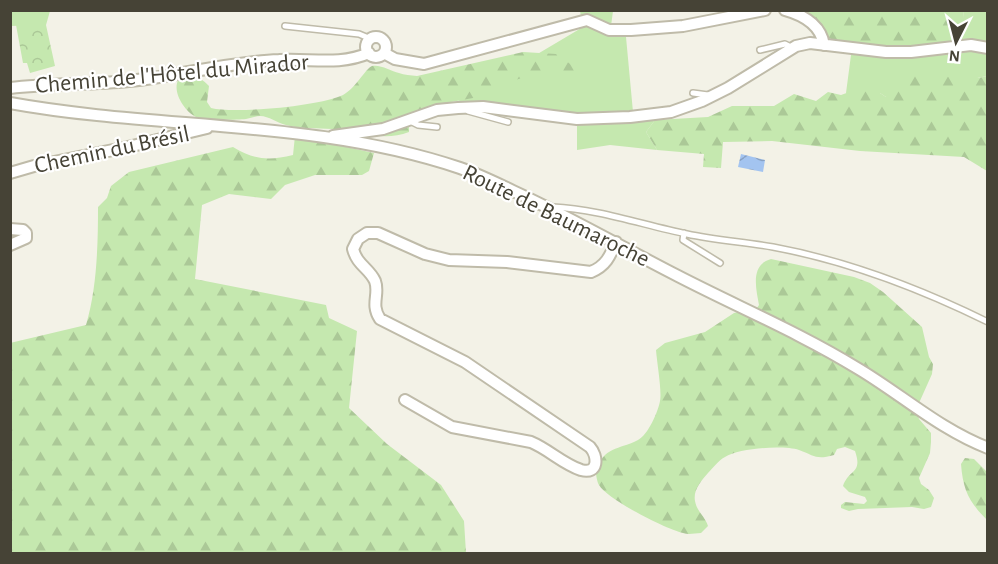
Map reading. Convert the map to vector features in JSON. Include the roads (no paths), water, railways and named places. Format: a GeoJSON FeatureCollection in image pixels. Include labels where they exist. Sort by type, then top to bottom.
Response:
{"type":"FeatureCollection","features":[{"type":"Feature","properties":{"kind":"street"},"geometry":{"type":"LineString","coordinates":[[384,53],[394,59],[424,64],[587,20],[609,30],[631,30],[683,26],[765,10]]}},
{"type":"Feature","properties":{"kind":"street"},"geometry":{"type":"LineString","coordinates":[[785,10],[815,25],[822,34],[824,45]]}},
{"type":"Feature","properties":{"kind":"street"},"geometry":{"type":"LineString","coordinates":[[377,37],[382,39],[386,48],[384,53],[376,57],[369,53],[367,47],[371,39],[377,37]]}},
{"type":"Feature","properties":{"kind":"street"},"geometry":{"type":"LineString","coordinates":[[328,138],[337,134],[383,129],[437,111],[461,108],[503,109],[577,119],[630,117],[671,112],[713,96],[793,48],[810,43],[886,52],[971,45],[987,48]]}},
{"type":"Feature","properties":{"kind":"street","name":"Chemin de l'Hôtel du Mirador"},"geometry":{"type":"LineString","coordinates":[[10,88],[130,81],[279,60],[338,62],[357,59],[369,53]]}},
{"type":"Feature","properties":{"kind":"street","name":"Route de Baumaroche"},"geometry":{"type":"LineString","coordinates":[[10,103],[54,111],[292,132],[396,151],[461,168],[545,206],[678,276],[766,318],[857,368],[944,427],[987,448]]}},
{"type":"Feature","properties":{"kind":"street","name":"Chemin du Brésil"},"geometry":{"type":"LineString","coordinates":[[10,172],[213,126]]}},
{"type":"Feature","properties":{"kind":"street"},"geometry":{"type":"LineString","coordinates":[[10,229],[24,230],[27,233],[26,238],[22,241],[10,245]]}},
{"type":"Feature","properties":{"kind":"street"},"geometry":{"type":"LineString","coordinates":[[405,400],[453,427],[531,442],[573,466],[582,470],[592,470],[597,461],[590,447],[465,362],[380,319],[375,311],[376,283],[369,272],[356,260],[353,249],[358,239],[367,233],[378,233],[425,254],[449,260],[507,262],[591,272],[601,268],[608,260],[616,242]]}},
{"type":"Feature","properties":{"kind":"lane"},"geometry":{"type":"LineString","coordinates":[[285,26],[359,34],[371,39]]}},
{"type":"Feature","properties":{"kind":"lane"},"geometry":{"type":"LineString","coordinates":[[760,50],[785,44],[793,48]]}},
{"type":"Feature","properties":{"kind":"lane"},"geometry":{"type":"LineString","coordinates":[[693,93],[713,96]]}},
{"type":"Feature","properties":{"kind":"lane"},"geometry":{"type":"LineString","coordinates":[[461,108],[508,122]]}},
{"type":"Feature","properties":{"kind":"lane"},"geometry":{"type":"LineString","coordinates":[[409,120],[418,125],[437,127]]}},
{"type":"Feature","properties":{"kind":"lane"},"geometry":{"type":"LineString","coordinates":[[545,206],[582,210],[684,233],[773,247],[879,274],[950,303],[987,322]]}},
{"type":"Feature","properties":{"kind":"lane"},"geometry":{"type":"LineString","coordinates":[[684,233],[683,240],[720,263]]}},
{"type":"Feature","properties":{"kind":"water"},"geometry":{"type":"Polygon","coordinates":[[[741,154],[765,160],[763,172],[738,167],[741,154]]]}}]}
